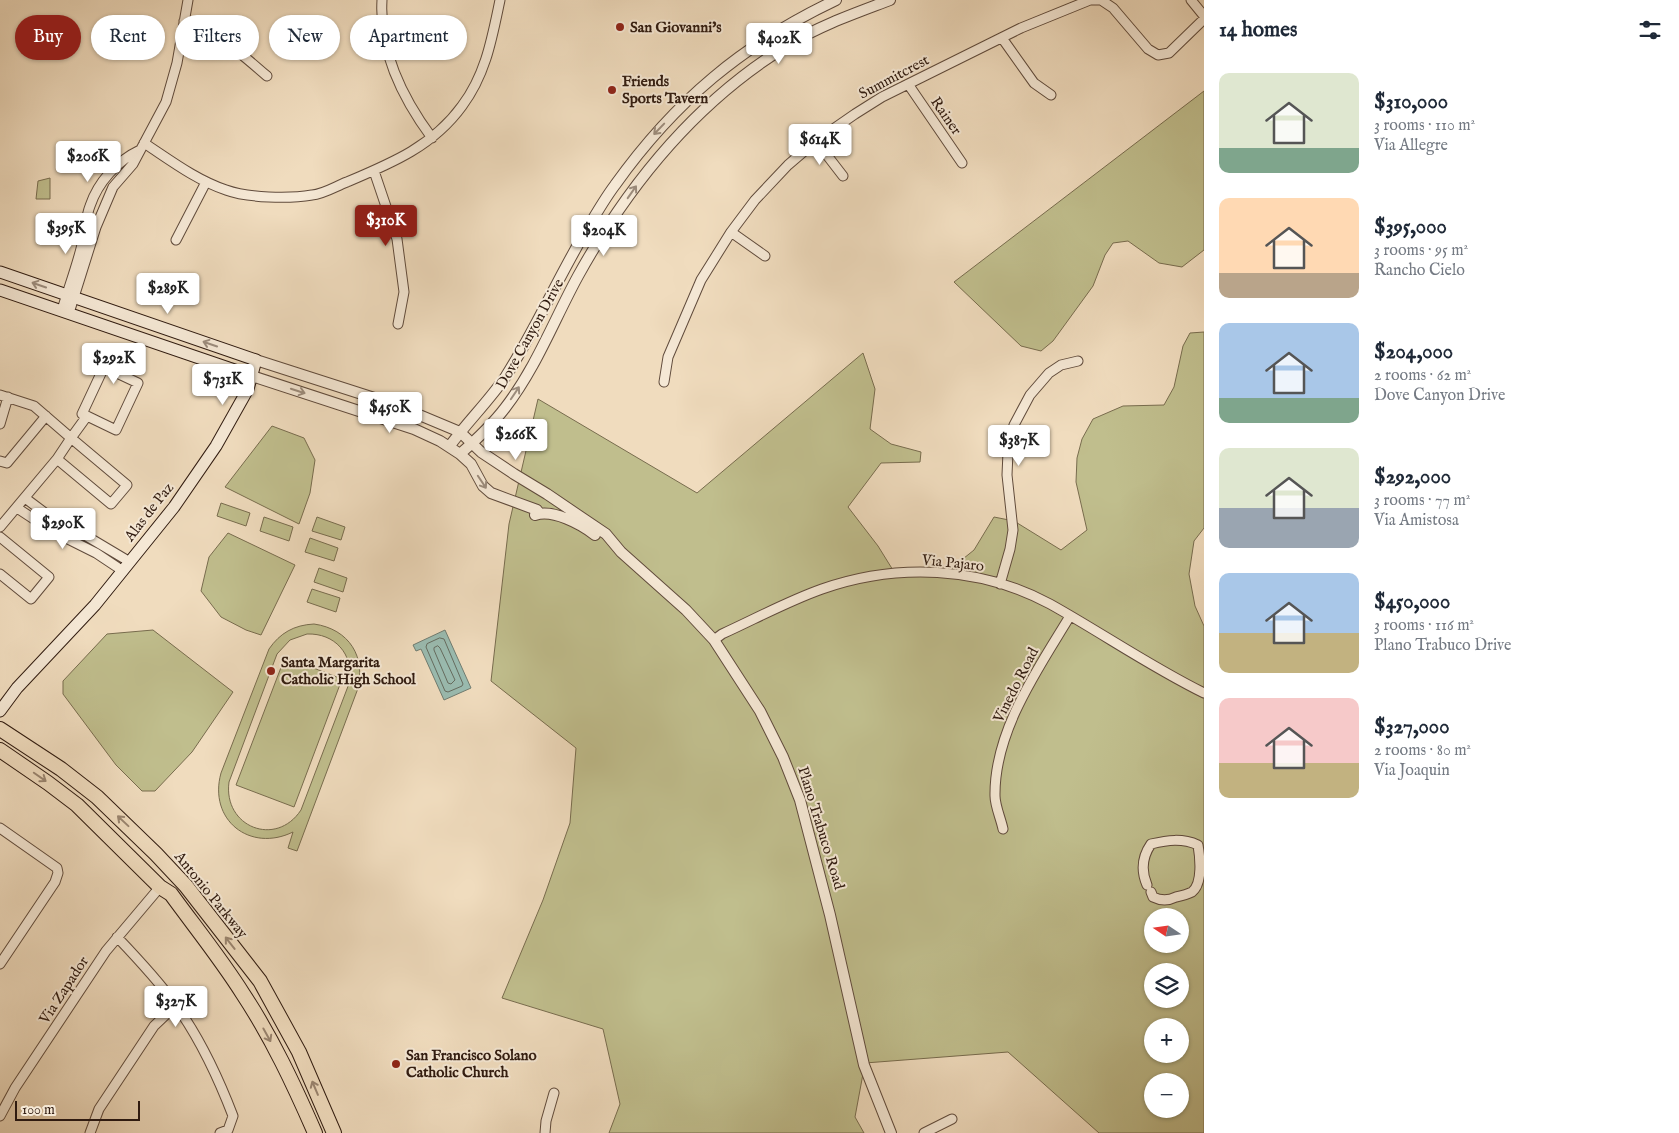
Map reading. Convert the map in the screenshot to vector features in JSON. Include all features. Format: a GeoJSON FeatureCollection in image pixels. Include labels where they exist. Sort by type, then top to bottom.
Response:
{"type":"FeatureCollection","features":[{"type":"Feature","properties":{"kind":"main road"},"geometry":{"type":"LineString","coordinates":[[0,272],[256,360]]}},
{"type":"Feature","properties":{"kind":"main road"},"geometry":{"type":"LineString","coordinates":[[0,290],[252,376]]}},
{"type":"Feature","properties":{"kind":"main road","name":"Alas de Paz"},"geometry":{"type":"LineString","coordinates":[[0,711],[17,688],[95,605],[174,507],[216,446],[248,389],[256,360]]}},
{"type":"Feature","properties":{"kind":"main road","name":"Antonio Parkway"},"geometry":{"type":"LineString","coordinates":[[0,729],[61,769],[97,797],[186,886],[260,981],[299,1052],[334,1133]]}},
{"type":"Feature","properties":{"kind":"main road","name":"Antonio Parkway"},"geometry":{"type":"LineString","coordinates":[[0,750],[48,783],[77,806],[160,887],[170,894],[242,993],[267,1033],[288,1073],[315,1133]]}},
{"type":"Feature","properties":{"kind":"street"},"geometry":{"type":"LineString","coordinates":[[185,15],[188,0]]}},
{"type":"Feature","properties":{"kind":"street"},"geometry":{"type":"LineString","coordinates":[[382,0],[384,31],[393,70],[415,116],[432,138]]}},
{"type":"Feature","properties":{"kind":"street"},"geometry":{"type":"LineString","coordinates":[[142,146],[193,176],[236,193],[284,197],[314,195],[374,171],[405,157],[432,138],[453,118],[476,83],[490,50],[500,0]]}},
{"type":"Feature","properties":{"kind":"street","name":"Dove Canyon Drive"},"geometry":{"type":"LineString","coordinates":[[449,447],[505,376],[582,237],[614,186],[650,138],[699,88],[721,69],[784,27],[836,0]]}},
{"type":"Feature","properties":{"kind":"street","name":"Dove Canyon Drive"},"geometry":{"type":"LineString","coordinates":[[460,454],[473,443],[505,408],[521,385],[578,277],[608,226],[635,186],[670,143],[712,100],[745,73],[790,43],[845,16],[890,0]]}},
{"type":"Feature","properties":{"kind":"street","name":"Summitcrest"},"geometry":{"type":"LineString","coordinates":[[664,382],[668,357],[701,280],[731,232],[755,200],[788,165],[816,141],[882,97],[1021,28],[1091,0],[1101,0]]}},
{"type":"Feature","properties":{"kind":"street"},"geometry":{"type":"LineString","coordinates":[[1101,0],[1113,8],[1148,49],[1158,55],[1169,53],[1204,18],[1191,0]]}},
{"type":"Feature","properties":{"kind":"street"},"geometry":{"type":"LineString","coordinates":[[1002,38],[1034,82],[1051,95]]}},
{"type":"Feature","properties":{"kind":"street"},"geometry":{"type":"LineString","coordinates":[[70,295],[101,212],[113,187],[133,164],[166,102],[178,60]]}},
{"type":"Feature","properties":{"kind":"street"},"geometry":{"type":"LineString","coordinates":[[247,60],[267,76]]}},
{"type":"Feature","properties":{"kind":"street","name":"Rainer"},"geometry":{"type":"LineString","coordinates":[[908,84],[962,163]]}},
{"type":"Feature","properties":{"kind":"street"},"geometry":{"type":"LineString","coordinates":[[816,141],[843,176]]}},
{"type":"Feature","properties":{"kind":"street"},"geometry":{"type":"LineString","coordinates":[[65,312],[90,206],[102,182],[126,157],[142,146]]}},
{"type":"Feature","properties":{"kind":"street"},"geometry":{"type":"LineString","coordinates":[[374,171],[396,238],[404,292],[398,324]]}},
{"type":"Feature","properties":{"kind":"street"},"geometry":{"type":"LineString","coordinates":[[102,182],[113,187]]}},
{"type":"Feature","properties":{"kind":"street"},"geometry":{"type":"LineString","coordinates":[[176,240],[206,182]]}},
{"type":"Feature","properties":{"kind":"street"},"geometry":{"type":"LineString","coordinates":[[90,206],[101,212]]}},
{"type":"Feature","properties":{"kind":"street"},"geometry":{"type":"LineString","coordinates":[[731,232],[765,256]]}},
{"type":"Feature","properties":{"kind":"street","name":"Plano Trabuco Road"},"geometry":{"type":"LineString","coordinates":[[256,360],[392,404],[460,432],[481,452],[606,534],[621,552],[686,610],[714,640],[760,711],[783,757],[800,800],[830,915],[864,1065],[891,1133]]}},
{"type":"Feature","properties":{"kind":"street"},"geometry":{"type":"LineString","coordinates":[[1000,584],[1010,550],[1013,530],[1007,475],[1008,452],[1014,425],[1030,395],[1048,373],[1061,365],[1078,361]]}},
{"type":"Feature","properties":{"kind":"street"},"geometry":{"type":"LineString","coordinates":[[104,367],[138,383],[116,430],[87,416],[82,414],[104,367]]}},
{"type":"Feature","properties":{"kind":"street","name":"Plano Trabuco Road"},"geometry":{"type":"LineString","coordinates":[[252,376],[414,429],[460,454],[471,464],[483,486],[491,493],[537,510],[539,514],[569,519],[621,552]]}},
{"type":"Feature","properties":{"kind":"street"},"geometry":{"type":"LineString","coordinates":[[0,424],[4,396],[34,406],[127,484],[111,504],[57,459]]}},
{"type":"Feature","properties":{"kind":"street"},"geometry":{"type":"LineString","coordinates":[[0,461],[7,463],[46,416]]}},
{"type":"Feature","properties":{"kind":"street"},"geometry":{"type":"LineString","coordinates":[[0,527],[18,508],[57,459],[87,416]]}},
{"type":"Feature","properties":{"kind":"street"},"geometry":{"type":"LineString","coordinates":[[25,498],[57,522],[95,541],[126,566]]}},
{"type":"Feature","properties":{"kind":"street"},"geometry":{"type":"LineString","coordinates":[[18,508],[52,531],[96,554],[126,566]]}},
{"type":"Feature","properties":{"kind":"street"},"geometry":{"type":"LineString","coordinates":[[0,537],[49,577],[31,599],[0,574]]}},
{"type":"Feature","properties":{"kind":"street","name":"Via Pajaro"},"geometry":{"type":"LineString","coordinates":[[714,640],[722,634],[822,589],[869,577],[904,572],[934,572],[968,576],[1000,584],[1041,600],[1180,682],[1204,693]]}},
{"type":"Feature","properties":{"kind":"street","name":"Vinedo Road"},"geometry":{"type":"LineString","coordinates":[[1003,829],[995,797],[998,770],[1006,735],[1024,695],[1070,616]]}},
{"type":"Feature","properties":{"kind":"street"},"geometry":{"type":"LineString","coordinates":[[0,828],[57,868],[57,878],[0,964]]}},
{"type":"Feature","properties":{"kind":"street"},"geometry":{"type":"LineString","coordinates":[[1169,840],[1201,843],[1200,874],[1192,891],[1164,901],[1153,897],[1144,878],[1143,865],[1146,851],[1151,844],[1169,840]]}},
{"type":"Feature","properties":{"kind":"street","name":"Via Zapador"},"geometry":{"type":"LineString","coordinates":[[0,1116],[15,1088],[106,952],[160,887]]}},
{"type":"Feature","properties":{"kind":"street"},"geometry":{"type":"LineString","coordinates":[[118,937],[153,975],[176,1005],[215,1070],[233,1116],[228,1130],[220,1133]]}},
{"type":"Feature","properties":{"kind":"street"},"geometry":{"type":"LineString","coordinates":[[90,1133],[99,1109],[154,1026],[176,1005]]}},
{"type":"Feature","properties":{"kind":"street"},"geometry":{"type":"LineString","coordinates":[[545,1133],[546,1121],[554,1093]]}},
{"type":"Feature","properties":{"kind":"street"},"geometry":{"type":"LineString","coordinates":[[924,1133],[952,1119]]}},
{"type":"Feature","properties":{"kind":"shaded area"},"geometry":{"type":"Polygon","coordinates":[[[1204,91],[1204,250],[1182,267],[1159,263],[1128,241],[1113,243],[1105,255],[1093,286],[1053,341],[1041,351],[1021,346],[954,282],[1204,91]]]}},
{"type":"Feature","properties":{"kind":"shaded area"},"geometry":{"type":"Polygon","coordinates":[[[50,178],[50,199],[36,199],[38,181],[50,178]]]}},
{"type":"Feature","properties":{"kind":"shaded area"},"geometry":{"type":"Polygon","coordinates":[[[1204,332],[1204,528],[1194,541],[1189,574],[1195,606],[1204,626],[1204,1133],[1099,1133],[1008,1052],[865,1063],[855,1117],[864,1133],[609,1133],[620,1104],[603,1029],[502,998],[543,900],[570,823],[576,748],[491,681],[509,524],[538,399],[697,493],[863,353],[875,389],[870,429],[891,444],[921,452],[920,462],[881,463],[848,507],[878,546],[896,575],[948,571],[974,550],[994,517],[1014,521],[1061,550],[1087,530],[1076,482],[1077,458],[1082,439],[1093,419],[1123,406],[1164,405],[1174,387],[1183,346],[1190,333],[1204,332]]]}},
{"type":"Feature","properties":{"kind":"shaded area"},"geometry":{"type":"Polygon","coordinates":[[[272,426],[304,438],[315,460],[310,493],[299,524],[225,487],[272,426]]]}},
{"type":"Feature","properties":{"kind":"shaded area"},"geometry":{"type":"Polygon","coordinates":[[[221,503],[250,513],[246,526],[217,516],[221,503]]]}},
{"type":"Feature","properties":{"kind":"shaded area"},"geometry":{"type":"Polygon","coordinates":[[[264,517],[293,527],[289,541],[260,531],[264,517]]]}},
{"type":"Feature","properties":{"kind":"shaded area"},"geometry":{"type":"Polygon","coordinates":[[[317,517],[345,527],[341,540],[312,531],[317,517]]]}},
{"type":"Feature","properties":{"kind":"shaded area"},"geometry":{"type":"Polygon","coordinates":[[[228,533],[295,565],[261,635],[246,630],[221,617],[201,591],[209,557],[228,533]]]}},
{"type":"Feature","properties":{"kind":"shaded area"},"geometry":{"type":"Polygon","coordinates":[[[310,538],[338,548],[334,561],[305,552],[310,538]]]}},
{"type":"Feature","properties":{"kind":"shaded area"},"geometry":{"type":"Polygon","coordinates":[[[319,568],[347,578],[343,592],[314,582],[319,568]]]}},
{"type":"Feature","properties":{"kind":"shaded area"},"geometry":{"type":"Polygon","coordinates":[[[312,589],[340,598],[336,612],[307,602],[312,589]]]}},
{"type":"Feature","properties":{"kind":"shaded area"},"geometry":{"type":"Polygon","coordinates":[[[314,624],[326,627],[346,638],[357,656],[359,679],[357,691],[297,851],[288,848],[293,832],[277,837],[262,838],[248,835],[236,828],[227,818],[221,805],[219,790],[221,773],[269,649],[278,638],[288,631],[300,626],[314,624]],[[307,634],[290,640],[277,654],[229,782],[229,798],[234,811],[243,821],[253,827],[266,830],[278,828],[290,822],[301,810],[350,681],[348,662],[340,647],[334,641],[317,635],[307,634]]]}},
{"type":"Feature","properties":{"kind":"shaded area"},"geometry":{"type":"Polygon","coordinates":[[[153,630],[233,692],[192,752],[155,791],[142,791],[116,765],[63,694],[63,681],[107,634],[153,630]]]}},
{"type":"Feature","properties":{"kind":"shaded area"},"geometry":{"type":"Polygon","coordinates":[[[285,657],[342,679],[294,807],[236,785],[285,657]]]}},
{"type":"Feature","properties":{"kind":"water"},"geometry":{"type":"Polygon","coordinates":[[[445,630],[471,688],[444,700],[421,649],[416,651],[413,645],[445,630]]]}},
{"type":"Feature","properties":{"kind":"place","name":"San Giovanni's"},"geometry":{"type":"Point","coordinates":[620,27]}},
{"type":"Feature","properties":{"kind":"place","name":"Friends Sports Tavern"},"geometry":{"type":"Point","coordinates":[612,90]}},
{"type":"Feature","properties":{"kind":"place","name":"Santa Margarita Catholic High School"},"geometry":{"type":"Point","coordinates":[271,671]}},
{"type":"Feature","properties":{"kind":"place","name":"San Francisco Solano Catholic Church"},"geometry":{"type":"Point","coordinates":[396,1064]}}]}
